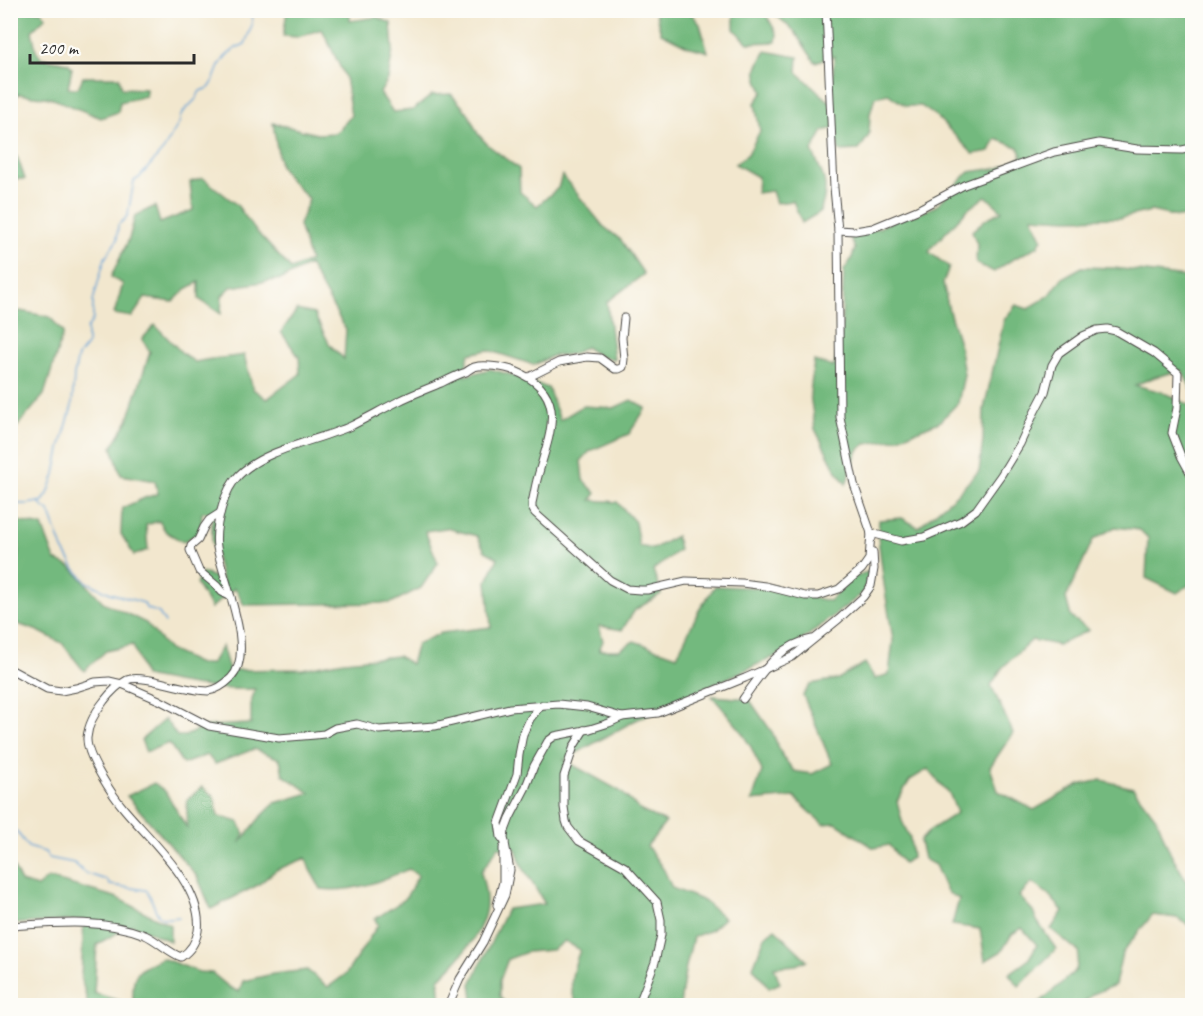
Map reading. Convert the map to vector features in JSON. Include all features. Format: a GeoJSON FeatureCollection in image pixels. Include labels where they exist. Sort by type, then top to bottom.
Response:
{"type":"FeatureCollection","features":[{"type":"Feature","properties":{"kind":"street"},"geometry":{"type":"LineString","coordinates":[[503,839],[534,766],[549,741],[555,736],[609,723],[622,717],[658,712],[792,657],[839,620],[871,586],[874,569],[871,533],[854,484],[840,417],[838,230],[827,65],[826,10]]}},
{"type":"Feature","properties":{"kind":"street"},"geometry":{"type":"LineString","coordinates":[[838,230],[855,231],[873,228],[917,210],[964,185],[1054,152],[1099,143],[1137,149],[1182,150],[1192,148]]}},
{"type":"Feature","properties":{"kind":"street"},"geometry":{"type":"LineString","coordinates":[[529,377],[559,362],[587,357],[600,358],[615,369],[619,369],[624,364],[622,338],[624,318]]}},
{"type":"Feature","properties":{"kind":"street"},"geometry":{"type":"LineString","coordinates":[[871,533],[901,541],[924,537],[961,521],[976,510],[1020,444],[1046,392],[1052,366],[1059,353],[1072,343],[1097,330],[1116,331],[1154,353],[1178,373],[1177,408],[1172,432],[1180,456],[1192,476]]}},
{"type":"Feature","properties":{"kind":"street"},"geometry":{"type":"LineString","coordinates":[[10,926],[90,923],[115,927],[148,936],[181,957],[194,942],[198,930],[198,915],[183,878],[123,808],[92,759],[87,738],[98,710],[117,687],[128,680],[143,679],[210,691],[233,676],[239,666],[240,641],[235,610],[216,545],[216,534],[220,513],[229,489],[239,474],[266,457],[350,426],[398,401],[475,367],[499,367],[529,377],[548,398],[552,417],[550,434],[532,508],[540,518],[598,570],[620,586],[627,589],[647,590],[686,581],[742,583],[805,596],[818,596],[838,589],[861,569],[868,559],[871,533]]}},
{"type":"Feature","properties":{"kind":"street"},"geometry":{"type":"LineString","coordinates":[[220,513],[209,520],[198,540],[190,546],[190,550],[199,571],[231,597]]}},
{"type":"Feature","properties":{"kind":"street"},"geometry":{"type":"LineString","coordinates":[[743,699],[769,666]]}},
{"type":"Feature","properties":{"kind":"street"},"geometry":{"type":"LineString","coordinates":[[10,669],[47,689],[61,691],[96,682],[109,681],[123,684],[209,726],[279,738],[324,734],[335,728],[357,724],[379,730],[435,726],[510,708],[541,705],[586,707],[622,717]]}},
{"type":"Feature","properties":{"kind":"street"},"geometry":{"type":"LineString","coordinates":[[448,1005],[460,979],[481,946],[505,895],[510,870],[499,823],[517,774],[522,739],[530,719],[541,705]]}},
{"type":"Feature","properties":{"kind":"street"},"geometry":{"type":"LineString","coordinates":[[584,730],[564,771],[564,798],[568,827],[579,841],[625,867],[657,902],[661,920],[657,955],[638,1005]]}},
{"type":"Feature","properties":{"kind":"green space"},"geometry":{"type":"Polygon","coordinates":[[[11,10],[41,11],[46,17],[32,31],[36,50],[41,58],[68,63],[72,68],[68,88],[78,88],[83,77],[119,77],[122,88],[146,89],[146,96],[120,102],[118,112],[101,118],[51,98],[18,94],[11,103],[11,10]]]}},
{"type":"Feature","properties":{"kind":"green space"},"geometry":{"type":"Polygon","coordinates":[[[954,10],[963,16],[975,10],[1192,11],[1192,216],[1177,217],[1151,211],[1120,218],[1032,217],[1042,238],[1038,246],[994,272],[976,263],[977,244],[972,231],[986,219],[1002,211],[986,196],[967,210],[929,252],[949,267],[943,283],[959,343],[964,375],[958,403],[939,422],[896,439],[866,444],[858,450],[846,484],[815,429],[810,394],[814,361],[834,367],[841,335],[844,270],[855,249],[849,234],[879,228],[898,218],[920,213],[936,206],[969,172],[999,168],[1022,157],[1018,147],[996,139],[990,151],[973,154],[937,117],[921,106],[906,106],[888,94],[875,97],[870,114],[869,135],[859,150],[839,151],[834,128],[823,131],[812,151],[824,181],[825,194],[820,212],[802,223],[793,201],[776,203],[772,191],[757,193],[758,177],[735,164],[748,154],[760,131],[755,103],[763,92],[757,71],[766,51],[798,57],[797,72],[831,103],[834,56],[815,62],[795,32],[773,11],[954,10]]]}},
{"type":"Feature","properties":{"kind":"green space"},"geometry":{"type":"Polygon","coordinates":[[[287,11],[350,11],[350,21],[377,17],[391,23],[393,49],[388,79],[380,93],[393,112],[413,110],[432,95],[451,94],[468,113],[478,134],[488,145],[519,169],[520,192],[537,206],[558,188],[562,175],[603,226],[621,240],[644,274],[607,302],[614,359],[601,357],[585,347],[573,354],[552,356],[534,365],[488,350],[469,354],[464,376],[490,369],[548,388],[560,420],[583,406],[614,408],[631,400],[646,408],[629,434],[590,451],[581,461],[583,480],[596,493],[591,500],[617,502],[635,522],[639,546],[653,549],[676,536],[679,550],[653,570],[661,594],[635,610],[622,630],[599,626],[603,641],[599,650],[619,650],[634,641],[677,656],[699,610],[715,586],[769,588],[829,601],[853,577],[870,571],[863,593],[789,650],[634,721],[564,760],[620,791],[641,811],[666,822],[647,846],[664,870],[672,888],[704,901],[724,918],[711,930],[693,937],[680,1005],[578,1005],[572,992],[572,985],[573,971],[580,950],[565,941],[552,950],[527,952],[508,959],[500,980],[500,996],[506,1005],[467,1005],[473,998],[471,984],[507,909],[545,904],[522,866],[516,849],[498,847],[481,872],[486,900],[482,922],[463,953],[439,979],[441,1002],[438,1005],[133,1005],[133,986],[136,975],[162,958],[199,972],[212,973],[239,992],[243,981],[273,974],[307,970],[328,987],[346,974],[378,925],[375,919],[405,899],[418,876],[409,869],[355,888],[321,889],[306,858],[276,870],[258,885],[211,909],[197,876],[127,796],[154,783],[165,791],[187,828],[187,800],[202,787],[214,796],[218,816],[239,822],[244,834],[240,843],[275,803],[310,793],[283,775],[280,759],[254,749],[215,764],[207,755],[183,764],[169,743],[146,752],[141,740],[165,719],[177,736],[185,736],[206,726],[251,724],[251,703],[255,689],[213,688],[144,676],[133,645],[106,651],[84,671],[62,643],[10,621],[11,564],[17,564],[19,544],[11,538],[12,520],[42,526],[55,560],[71,567],[103,602],[146,623],[169,650],[199,664],[211,664],[222,646],[229,670],[302,669],[344,661],[398,656],[411,664],[417,644],[441,633],[491,627],[487,581],[498,558],[485,551],[477,536],[446,528],[425,531],[438,563],[421,588],[391,603],[244,605],[235,588],[211,608],[196,584],[202,573],[215,577],[223,585],[212,542],[212,513],[202,512],[201,532],[183,542],[166,532],[159,521],[146,525],[148,550],[134,555],[121,534],[122,508],[158,494],[155,481],[121,475],[112,447],[128,420],[150,352],[142,339],[155,325],[182,353],[195,362],[244,355],[253,389],[267,399],[300,374],[299,357],[281,332],[297,310],[314,314],[330,345],[344,359],[346,330],[309,265],[282,279],[231,287],[222,296],[221,314],[199,299],[199,282],[186,289],[173,302],[145,298],[132,317],[114,314],[123,284],[111,277],[129,239],[135,216],[155,206],[160,223],[193,210],[190,182],[203,178],[237,205],[255,230],[291,269],[310,261],[299,225],[309,199],[280,166],[273,123],[317,134],[336,133],[351,116],[345,77],[322,29],[298,37],[283,36],[287,11]]]}},
{"type":"Feature","properties":{"kind":"green space"},"geometry":{"type":"Polygon","coordinates":[[[655,11],[689,11],[700,24],[708,52],[687,46],[661,33],[655,11]]]}},
{"type":"Feature","properties":{"kind":"green space"},"geometry":{"type":"Polygon","coordinates":[[[734,11],[764,11],[777,34],[776,42],[748,43],[734,29],[734,11]]]}},
{"type":"Feature","properties":{"kind":"green space"},"geometry":{"type":"Polygon","coordinates":[[[11,148],[18,159],[25,179],[11,179],[11,148]]]}},
{"type":"Feature","properties":{"kind":"green space"},"geometry":{"type":"Polygon","coordinates":[[[1082,267],[1114,268],[1186,277],[1192,275],[1192,391],[1182,370],[1135,385],[1162,392],[1192,406],[1192,577],[1189,585],[1177,593],[1146,578],[1148,538],[1140,530],[1115,527],[1093,540],[1066,598],[1071,617],[1089,630],[1058,645],[1032,640],[1003,667],[991,685],[1013,733],[990,767],[998,791],[1034,810],[1078,785],[1101,780],[1133,788],[1157,819],[1168,848],[1192,891],[1192,927],[1177,918],[1152,915],[1122,953],[1115,985],[1093,994],[1082,1005],[1037,1005],[1076,970],[1079,952],[1051,929],[1063,911],[1048,894],[1032,883],[1019,896],[1033,911],[1056,949],[1019,986],[1009,974],[1028,960],[1037,945],[1022,928],[1012,934],[1002,951],[985,961],[980,929],[952,925],[959,899],[947,892],[935,865],[924,859],[920,841],[930,830],[957,813],[950,795],[928,769],[910,780],[897,801],[902,821],[910,838],[912,858],[903,863],[889,845],[874,848],[836,823],[823,824],[794,797],[752,801],[762,771],[739,728],[712,696],[749,699],[772,732],[783,757],[794,771],[812,774],[832,764],[803,695],[811,684],[838,679],[865,663],[875,679],[889,674],[893,640],[878,537],[879,520],[902,518],[918,527],[956,495],[979,471],[984,409],[1004,320],[1016,305],[1028,309],[1050,295],[1062,278],[1082,267]]]}},
{"type":"Feature","properties":{"kind":"green space"},"geometry":{"type":"Polygon","coordinates":[[[20,311],[50,317],[63,333],[44,395],[11,434],[11,313],[20,311]]]}},
{"type":"Feature","properties":{"kind":"green space"},"geometry":{"type":"Polygon","coordinates":[[[11,864],[21,882],[37,887],[48,878],[115,897],[170,925],[170,941],[132,925],[97,944],[94,993],[133,1005],[88,1005],[81,977],[84,920],[11,924],[11,864]]]}},
{"type":"Feature","properties":{"kind":"green space"},"geometry":{"type":"Polygon","coordinates":[[[775,929],[807,960],[796,965],[774,967],[780,983],[769,988],[753,967],[765,937],[775,929]]]}},
{"type":"Feature","properties":{"kind":"waterway"},"geometry":{"type":"LineString","coordinates":[[10,504],[43,501],[48,494],[72,406],[78,356],[87,345],[87,329],[93,319],[93,301],[99,279],[105,258],[117,240],[118,225],[128,214],[134,181],[164,149],[180,117],[200,91],[209,88],[212,84],[226,56],[245,44],[252,25],[253,10]]}},
{"type":"Feature","properties":{"kind":"waterway"},"geometry":{"type":"LineString","coordinates":[[39,502],[49,511],[63,549],[75,569],[87,582],[110,593],[144,603],[146,608],[159,613],[165,623]]}},
{"type":"Feature","properties":{"kind":"waterway"},"geometry":{"type":"LineString","coordinates":[[10,827],[17,832],[28,847],[45,852],[49,858],[74,863],[85,873],[107,880],[110,885],[146,890],[161,917],[179,917]]}}]}
